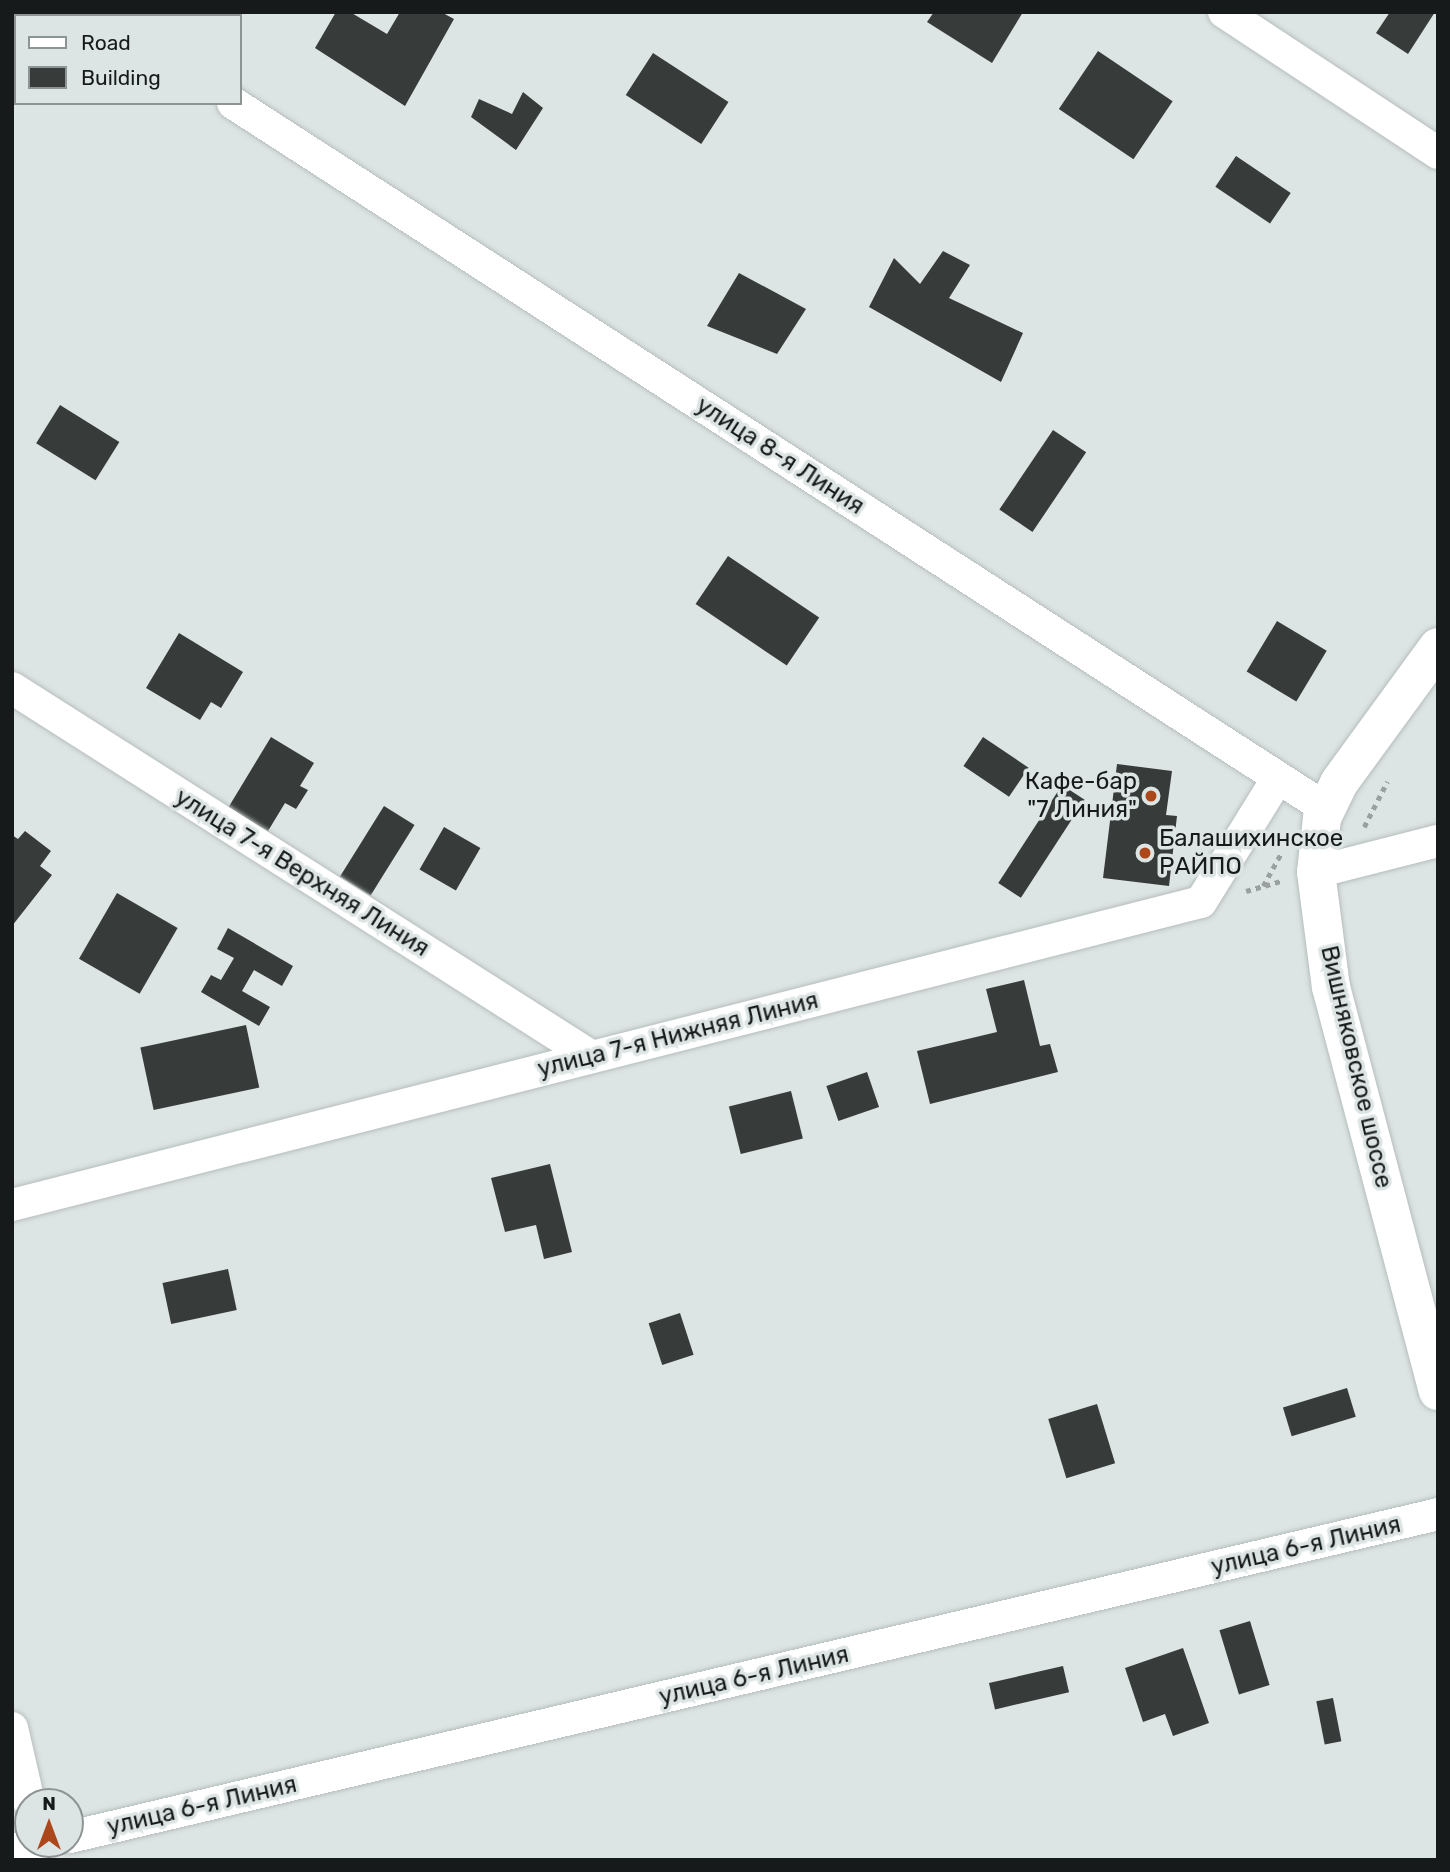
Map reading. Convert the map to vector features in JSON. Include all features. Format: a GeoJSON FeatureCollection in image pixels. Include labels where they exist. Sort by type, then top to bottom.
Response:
{"type":"FeatureCollection","features":[{"type":"Feature","properties":{"kind":"street"},"geometry":{"type":"LineString","coordinates":[[1224,12],[1438,153]]}},
{"type":"Feature","properties":{"kind":"street","name":"улица 8-я Линия"},"geometry":{"type":"LineString","coordinates":[[236,105],[1327,809]]}},
{"type":"Feature","properties":{"kind":"street","name":"Вишняковское шоссе"},"geometry":{"type":"LineString","coordinates":[[1438,647],[1357,757],[1327,809],[1331,868],[1331,987],[1438,1391]]}},
{"type":"Feature","properties":{"kind":"street","name":"улица 7-я Верхняя Линия"},"geometry":{"type":"LineString","coordinates":[[12,688],[592,1057]]}},
{"type":"Feature","properties":{"kind":"street"},"geometry":{"type":"LineString","coordinates":[[1201,902],[1278,778]]}},
{"type":"Feature","properties":{"kind":"street"},"geometry":{"type":"LineString","coordinates":[[1331,868],[1438,841]]}},
{"type":"Feature","properties":{"kind":"street","name":"улица 7-я Нижняя Линия"},"geometry":{"type":"LineString","coordinates":[[12,1205],[1201,902]]}},
{"type":"Feature","properties":{"kind":"street","name":"улица 6-я Линия"},"geometry":{"type":"LineString","coordinates":[[84,1834],[1438,1514]]}},
{"type":"Feature","properties":{"kind":"street"},"geometry":{"type":"LineString","coordinates":[[12,1728],[26,1788]]}},
{"type":"Feature","properties":{"kind":"path"},"geometry":{"type":"LineString","coordinates":[[1201,902],[1331,868],[1390,775]]}},
{"type":"Feature","properties":{"kind":"building"},"geometry":{"type":"Polygon","coordinates":[[[336,12],[350,12],[387,34],[400,12],[441,12],[454,19],[405,106],[315,48],[336,12]]]}},
{"type":"Feature","properties":{"kind":"building"},"geometry":{"type":"Polygon","coordinates":[[[934,12],[1023,12],[992,63],[927,22],[934,12]]]}},
{"type":"Feature","properties":{"kind":"building"},"geometry":{"type":"Polygon","coordinates":[[[1390,12],[1435,12],[1408,54],[1376,33],[1390,12]]]}},
{"type":"Feature","properties":{"kind":"building"},"geometry":{"type":"Polygon","coordinates":[[[1098,51],[1173,101],[1133,159],[1059,109],[1098,51]]]}},
{"type":"Feature","properties":{"kind":"building"},"geometry":{"type":"Polygon","coordinates":[[[653,53],[728,102],[701,144],[626,95],[653,53]]]}},
{"type":"Feature","properties":{"kind":"building"},"geometry":{"type":"Polygon","coordinates":[[[523,92],[543,108],[516,150],[471,117],[479,99],[512,114],[523,92]]]}},
{"type":"Feature","properties":{"kind":"building"},"geometry":{"type":"Polygon","coordinates":[[[1236,156],[1291,193],[1270,224],[1215,187],[1236,156]]]}},
{"type":"Feature","properties":{"kind":"building"},"geometry":{"type":"Polygon","coordinates":[[[943,251],[970,265],[949,298],[1023,333],[1001,382],[869,307],[894,258],[920,284],[943,251]]]}},
{"type":"Feature","properties":{"kind":"building"},"geometry":{"type":"Polygon","coordinates":[[[739,273],[806,309],[777,354],[707,326],[739,273]]]}},
{"type":"Feature","properties":{"kind":"building"},"geometry":{"type":"Polygon","coordinates":[[[60,405],[119,442],[96,480],[36,443],[60,405]]]}},
{"type":"Feature","properties":{"kind":"building"},"geometry":{"type":"Polygon","coordinates":[[[1053,430],[1086,452],[1032,532],[999,510],[1053,430]]]}},
{"type":"Feature","properties":{"kind":"building"},"geometry":{"type":"Polygon","coordinates":[[[728,556],[819,618],[787,666],[696,604],[728,556]]]}},
{"type":"Feature","properties":{"kind":"building"},"geometry":{"type":"Polygon","coordinates":[[[1277,621],[1327,651],[1296,701],[1247,672],[1277,621]]]}},
{"type":"Feature","properties":{"kind":"building"},"geometry":{"type":"Polygon","coordinates":[[[179,633],[243,672],[221,708],[211,702],[200,720],[146,688],[179,633]]]}},
{"type":"Feature","properties":{"kind":"building"},"geometry":{"type":"Polygon","coordinates":[[[271,737],[314,763],[300,786],[308,790],[296,809],[285,803],[268,831],[228,808],[271,737]]]}},
{"type":"Feature","properties":{"kind":"building"},"geometry":{"type":"Polygon","coordinates":[[[983,737],[1029,768],[1009,797],[963,766],[983,737]]]}},
{"type":"Feature","properties":{"kind":"building"},"geometry":{"type":"Polygon","coordinates":[[[1117,764],[1172,771],[1166,815],[1177,816],[1169,886],[1103,878],[1117,764]]]}},
{"type":"Feature","properties":{"kind":"building"},"geometry":{"type":"Polygon","coordinates":[[[1062,785],[1085,800],[1021,898],[998,883],[1062,785]]]}},
{"type":"Feature","properties":{"kind":"building"},"geometry":{"type":"Polygon","coordinates":[[[384,806],[415,825],[371,895],[340,876],[384,806]]]}},
{"type":"Feature","properties":{"kind":"building"},"geometry":{"type":"Polygon","coordinates":[[[444,827],[480,848],[456,890],[420,869],[444,827]]]}},
{"type":"Feature","properties":{"kind":"building"},"geometry":{"type":"Polygon","coordinates":[[[25,831],[51,851],[40,866],[52,875],[12,926],[12,835],[18,839],[25,831]]]}},
{"type":"Feature","properties":{"kind":"building"},"geometry":{"type":"Polygon","coordinates":[[[117,893],[178,928],[140,994],[79,959],[117,893]]]}},
{"type":"Feature","properties":{"kind":"building"},"geometry":{"type":"Polygon","coordinates":[[[228,928],[293,966],[282,986],[254,970],[242,991],[270,1007],[259,1026],[201,992],[211,975],[221,980],[234,958],[217,949],[228,928]]]}},
{"type":"Feature","properties":{"kind":"building"},"geometry":{"type":"Polygon","coordinates":[[[1024,980],[1040,1046],[1050,1044],[1058,1072],[930,1104],[917,1051],[997,1032],[986,989],[1024,980]]]}},
{"type":"Feature","properties":{"kind":"building"},"geometry":{"type":"Polygon","coordinates":[[[246,1025],[259,1088],[154,1110],[140,1047],[246,1025]]]}},
{"type":"Feature","properties":{"kind":"building"},"geometry":{"type":"Polygon","coordinates":[[[867,1072],[879,1107],[838,1121],[826,1086],[867,1072]]]}},
{"type":"Feature","properties":{"kind":"building"},"geometry":{"type":"Polygon","coordinates":[[[791,1091],[803,1139],[741,1154],[729,1106],[791,1091]]]}},
{"type":"Feature","properties":{"kind":"building"},"geometry":{"type":"Polygon","coordinates":[[[550,1164],[572,1252],[544,1259],[536,1225],[505,1232],[491,1178],[550,1164]]]}},
{"type":"Feature","properties":{"kind":"building"},"geometry":{"type":"Polygon","coordinates":[[[228,1269],[237,1310],[171,1324],[162,1283],[228,1269]]]}},
{"type":"Feature","properties":{"kind":"building"},"geometry":{"type":"Polygon","coordinates":[[[680,1313],[694,1355],[662,1365],[649,1323],[680,1313]]]}},
{"type":"Feature","properties":{"kind":"building"},"geometry":{"type":"Polygon","coordinates":[[[1347,1388],[1356,1417],[1292,1436],[1283,1408],[1347,1388]]]}},
{"type":"Feature","properties":{"kind":"building"},"geometry":{"type":"Polygon","coordinates":[[[1097,1404],[1115,1463],[1066,1478],[1048,1419],[1097,1404]]]}},
{"type":"Feature","properties":{"kind":"building"},"geometry":{"type":"Polygon","coordinates":[[[1250,1621],[1270,1685],[1239,1694],[1219,1630],[1250,1621]]]}},
{"type":"Feature","properties":{"kind":"building"},"geometry":{"type":"Polygon","coordinates":[[[1183,1648],[1209,1723],[1173,1736],[1165,1714],[1143,1722],[1125,1668],[1183,1648]]]}},
{"type":"Feature","properties":{"kind":"building"},"geometry":{"type":"Polygon","coordinates":[[[1063,1666],[1069,1692],[995,1709],[989,1683],[1063,1666]]]}},
{"type":"Feature","properties":{"kind":"building"},"geometry":{"type":"Polygon","coordinates":[[[1333,1698],[1341,1741],[1325,1744],[1316,1701],[1333,1698]]]}},
{"type":"Feature","properties":{"kind":"place","name":"Кафе-бар \"7 Линия\""},"geometry":{"type":"Point","coordinates":[1151,796]}},
{"type":"Feature","properties":{"kind":"place","name":"Балашихинское РАЙПО"},"geometry":{"type":"Point","coordinates":[1145,853]}}]}
